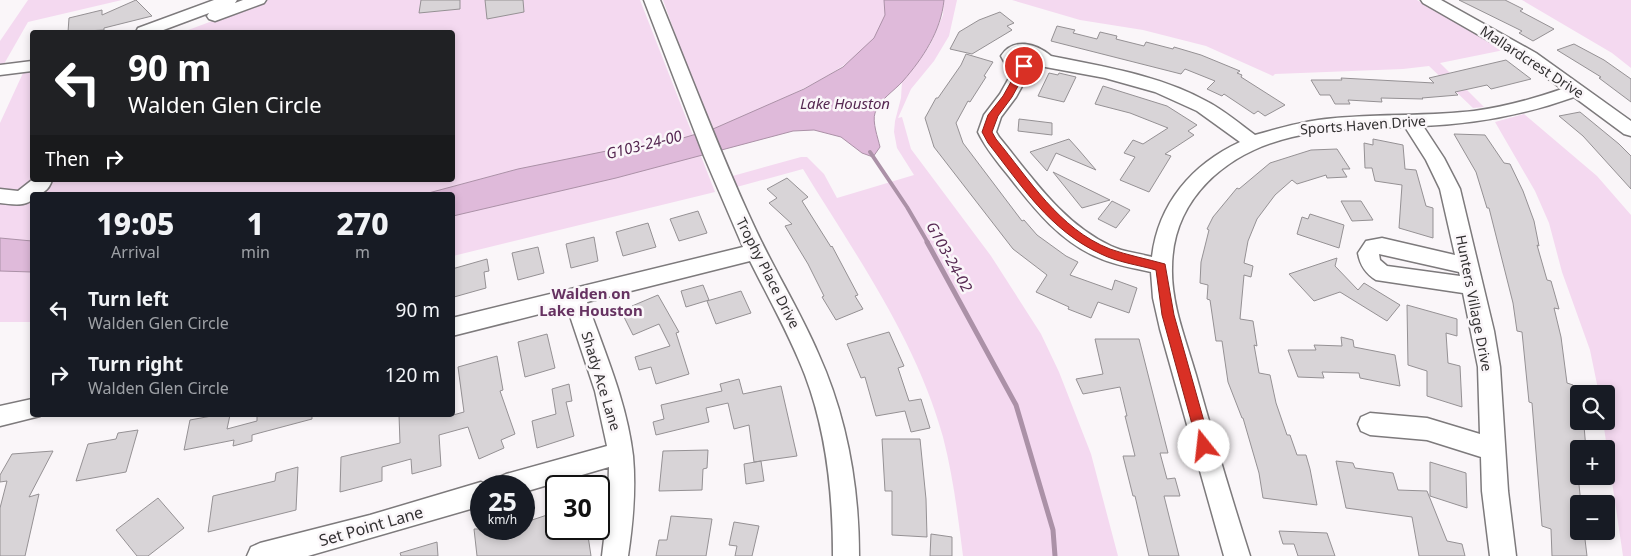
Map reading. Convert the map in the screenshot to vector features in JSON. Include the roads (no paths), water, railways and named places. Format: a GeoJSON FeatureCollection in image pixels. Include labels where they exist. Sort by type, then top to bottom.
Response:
{"type":"FeatureCollection","features":[{"type":"Feature","properties":{"kind":"street"},"geometry":{"type":"LineString","coordinates":[[149,30],[229,0]]}},
{"type":"Feature","properties":{"kind":"street"},"geometry":{"type":"LineString","coordinates":[[178,30],[258,0]]}},
{"type":"Feature","properties":{"kind":"street","name":"Trophy Place Drive"},"geometry":{"type":"LineString","coordinates":[[652,0],[677,59],[720,173],[754,252],[798,333],[820,388],[832,427],[839,465],[846,556]]}},
{"type":"Feature","properties":{"kind":"street","name":"Mallardcrest Drive"},"geometry":{"type":"LineString","coordinates":[[1429,0],[1530,57],[1631,130]]}},
{"type":"Feature","properties":{"kind":"street"},"geometry":{"type":"LineString","coordinates":[[1161,267],[1106,252],[1070,232],[1056,220],[991,140],[987,132],[988,126],[1022,69],[1029,63],[1045,60],[1135,80],[1176,93],[1204,107],[1252,142]]}},
{"type":"Feature","properties":{"kind":"street"},"geometry":{"type":"LineString","coordinates":[[0,70],[30,66]]}},
{"type":"Feature","properties":{"kind":"street","name":"Sports Haven Drive"},"geometry":{"type":"LineString","coordinates":[[1237,556],[1170,324],[1161,267],[1166,234],[1178,203],[1185,192],[1211,167],[1252,142],[1275,134],[1318,126],[1410,122],[1491,114],[1538,104],[1576,90]]}},
{"type":"Feature","properties":{"kind":"street","name":"Hunters Village Drive"},"geometry":{"type":"LineString","coordinates":[[1410,122],[1435,158],[1450,189],[1489,367],[1492,449],[1503,556]]}},
{"type":"Feature","properties":{"kind":"street"},"geometry":{"type":"LineString","coordinates":[[31,192],[42,184],[42,182]]}},
{"type":"Feature","properties":{"kind":"street"},"geometry":{"type":"LineString","coordinates":[[0,196],[22,198],[30,192]]}},
{"type":"Feature","properties":{"kind":"street"},"geometry":{"type":"LineString","coordinates":[[455,326],[754,252]]}},
{"type":"Feature","properties":{"kind":"street","name":"Shady Ace Lane"},"geometry":{"type":"LineString","coordinates":[[574,296],[608,396],[620,453],[622,497],[615,556]]}},
{"type":"Feature","properties":{"kind":"street"},"geometry":{"type":"LineString","coordinates":[[0,416],[30,409]]}},
{"type":"Feature","properties":{"kind":"street"},"geometry":{"type":"LineString","coordinates":[[1370,424],[1427,429],[1492,449]]}},
{"type":"Feature","properties":{"kind":"street"},"geometry":{"type":"LineString","coordinates":[[535,478],[620,453]]}},
{"type":"Feature","properties":{"kind":"street","name":"Set Point Lane"},"geometry":{"type":"LineString","coordinates":[[260,556],[470,497]]}},
{"type":"Feature","properties":{"kind":"water","name":"Lake Houston"},"geometry":{"type":"Polygon","coordinates":[[[884,0],[944,0],[939,22],[930,44],[903,81],[877,108],[874,121],[880,147],[873,157],[862,153],[841,137],[814,130],[793,131],[616,178],[455,216],[455,192],[432,192],[518,169],[641,144],[673,141],[713,129],[804,89],[843,67],[874,38],[885,15],[884,0]]]}},
{"type":"Feature","properties":{"kind":"water"},"geometry":{"type":"Polygon","coordinates":[[[0,238],[30,241],[30,272],[0,271],[0,238]]]}},
{"type":"Feature","properties":{"kind":"waterway","name":"G103-24-02"},"geometry":{"type":"LineString","coordinates":[[870,152],[907,207],[928,243]]}},
{"type":"Feature","properties":{"kind":"waterway","name":"G103-24-02"},"geometry":{"type":"LineString","coordinates":[[927,242],[1016,405],[1053,530],[1055,556]]}},
{"type":"Feature","properties":{"kind":"district","name":"Walden on Lake Houston"},"geometry":{"type":"Point","coordinates":[591,302]}},
{"type":"Feature","properties":{"kind":"water label","name":"G103-24-00"},"geometry":{"type":"Point","coordinates":[644,145]}}]}
